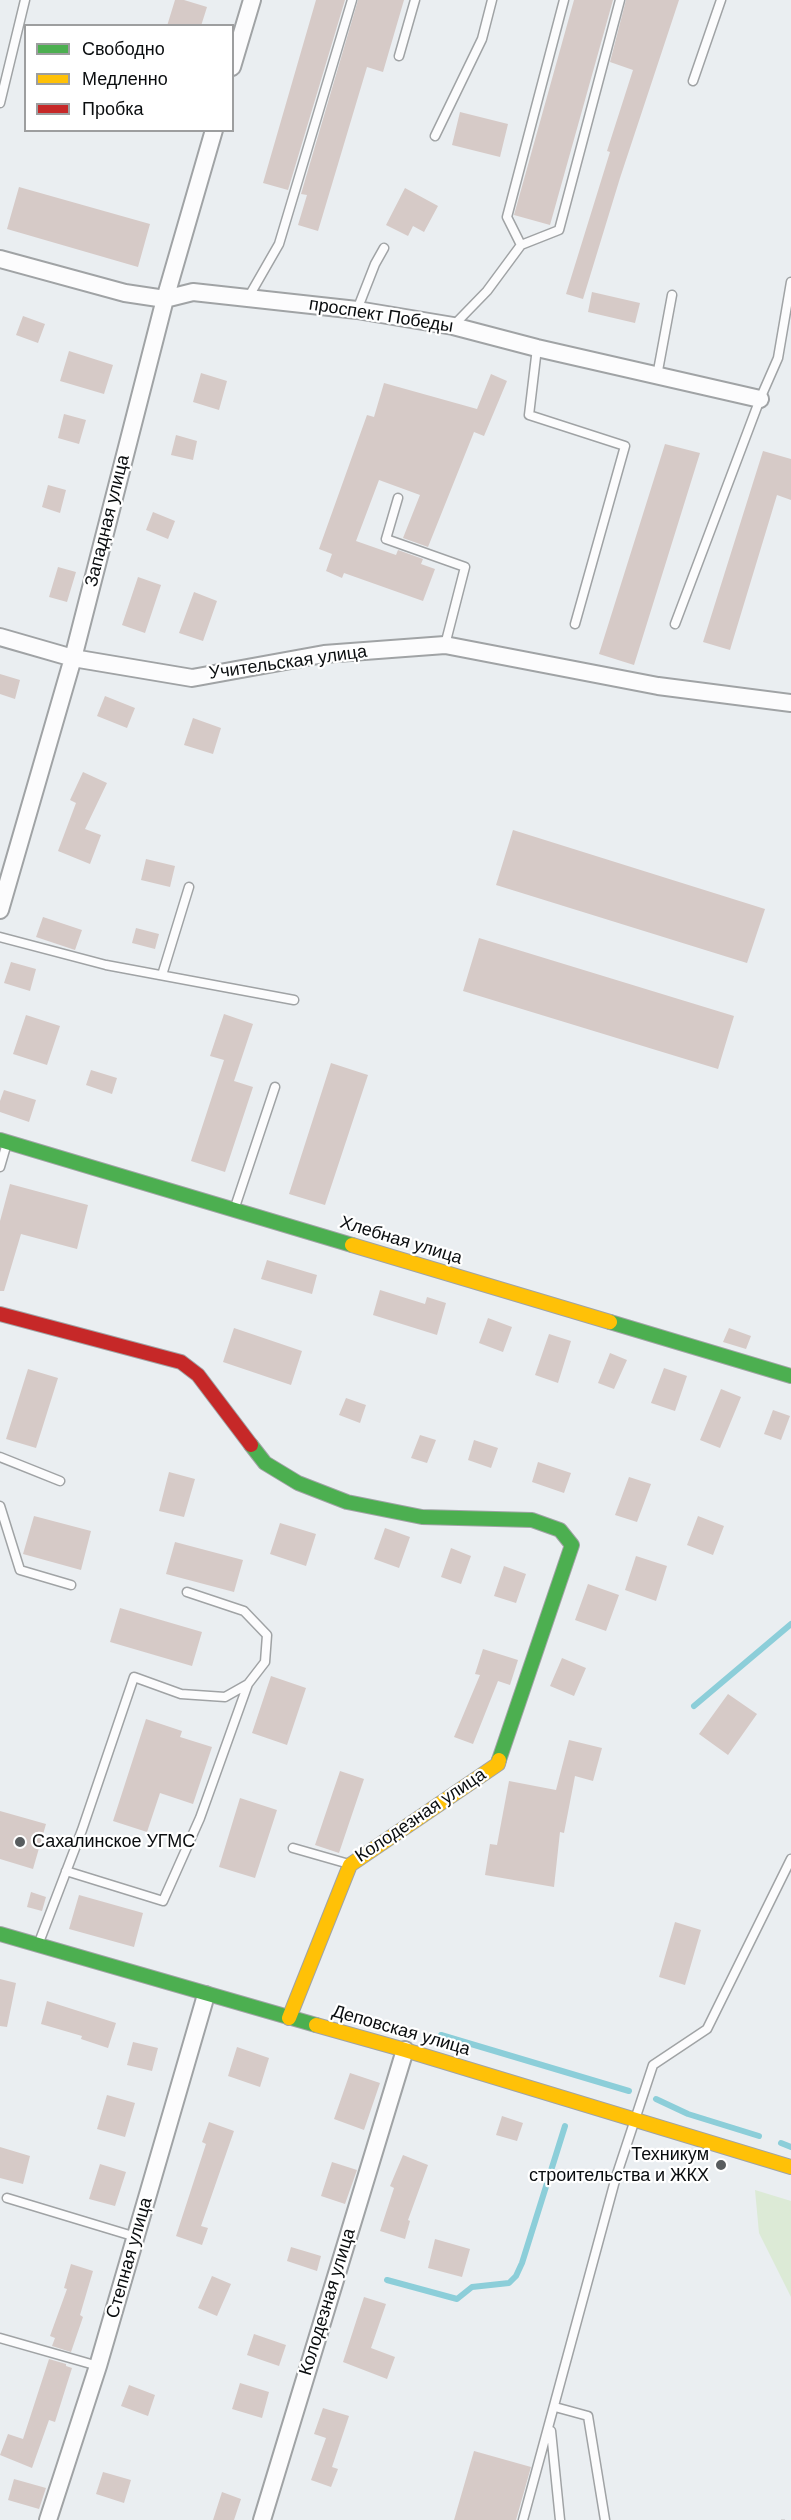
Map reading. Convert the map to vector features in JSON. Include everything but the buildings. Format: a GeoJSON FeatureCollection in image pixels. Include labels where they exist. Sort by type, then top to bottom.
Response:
{"type":"FeatureCollection","features":[{"type":"Feature","properties":{"kind":"street"},"geometry":{"type":"LineString","coordinates":[[234,60],[252,0]]}},
{"type":"Feature","properties":{"kind":"street","name":"Западная улица"},"geometry":{"type":"LineString","coordinates":[[0,910],[73,658],[165,299],[213,132]]}},
{"type":"Feature","properties":{"kind":"street","name":"проспект Победы"},"geometry":{"type":"LineString","coordinates":[[0,259],[125,293],[165,299],[192,292],[357,310],[453,326],[537,348],[760,399]]}},
{"type":"Feature","properties":{"kind":"street","name":"Учительская улица"},"geometry":{"type":"LineString","coordinates":[[0,637],[73,658],[192,678],[324,654],[445,645],[658,686],[791,703]]}},
{"type":"Feature","properties":{"kind":"street","name":"Хлебная улица"},"geometry":{"type":"LineString","coordinates":[[3,1142],[791,1376]]}},
{"type":"Feature","properties":{"kind":"street","name":"Колодезная улица"},"geometry":{"type":"LineString","coordinates":[[0,1314],[181,1362],[198,1375],[265,1463],[298,1483],[347,1502],[422,1517],[532,1520],[560,1530],[572,1545],[498,1764],[350,1864],[289,2018]]}},
{"type":"Feature","properties":{"kind":"street","name":"Деповская улица"},"geometry":{"type":"LineString","coordinates":[[0,1934],[206,1995],[405,2050],[791,2167]]}},
{"type":"Feature","properties":{"kind":"street","name":"Степная улица"},"geometry":{"type":"LineString","coordinates":[[48,2520],[98,2366],[206,1995]]}},
{"type":"Feature","properties":{"kind":"street","name":"Колодезная улица"},"geometry":{"type":"LineString","coordinates":[[262,2520],[405,2050]]}},
{"type":"Feature","properties":{"kind":"lane"},"geometry":{"type":"LineString","coordinates":[[0,103],[25,0]]}},
{"type":"Feature","properties":{"kind":"lane"},"geometry":{"type":"LineString","coordinates":[[248,298],[279,244],[352,0]]}},
{"type":"Feature","properties":{"kind":"lane"},"geometry":{"type":"LineString","coordinates":[[399,56],[415,0]]}},
{"type":"Feature","properties":{"kind":"lane"},"geometry":{"type":"LineString","coordinates":[[435,136],[483,39],[492,0]]}},
{"type":"Feature","properties":{"kind":"lane"},"geometry":{"type":"LineString","coordinates":[[521,245],[507,217],[564,0]]}},
{"type":"Feature","properties":{"kind":"lane"},"geometry":{"type":"LineString","coordinates":[[453,326],[487,291],[521,245],[559,230],[620,0]]}},
{"type":"Feature","properties":{"kind":"lane"},"geometry":{"type":"LineString","coordinates":[[693,81],[721,0]]}},
{"type":"Feature","properties":{"kind":"lane"},"geometry":{"type":"LineString","coordinates":[[357,310],[375,264],[384,248]]}},
{"type":"Feature","properties":{"kind":"lane"},"geometry":{"type":"LineString","coordinates":[[675,624],[760,399],[778,358],[791,282]]}},
{"type":"Feature","properties":{"kind":"lane"},"geometry":{"type":"LineString","coordinates":[[657,376],[672,295]]}},
{"type":"Feature","properties":{"kind":"lane"},"geometry":{"type":"LineString","coordinates":[[537,348],[529,415],[625,446],[575,624]]}},
{"type":"Feature","properties":{"kind":"lane"},"geometry":{"type":"LineString","coordinates":[[398,498],[386,539],[465,567],[445,645]]}},
{"type":"Feature","properties":{"kind":"lane"},"geometry":{"type":"LineString","coordinates":[[162,975],[189,887]]}},
{"type":"Feature","properties":{"kind":"lane"},"geometry":{"type":"LineString","coordinates":[[0,937],[106,965],[294,1000]]}},
{"type":"Feature","properties":{"kind":"lane"},"geometry":{"type":"LineString","coordinates":[[234,1210],[275,1087]]}},
{"type":"Feature","properties":{"kind":"lane"},"geometry":{"type":"LineString","coordinates":[[0,1167],[3,1142]]}},
{"type":"Feature","properties":{"kind":"lane"},"geometry":{"type":"LineString","coordinates":[[0,1457],[60,1482]]}},
{"type":"Feature","properties":{"kind":"lane"},"geometry":{"type":"LineString","coordinates":[[0,1506],[20,1569],[71,1585]]}},
{"type":"Feature","properties":{"kind":"lane"},"geometry":{"type":"LineString","coordinates":[[66,1871],[163,1901],[200,1818],[248,1684],[265,1662],[267,1635],[244,1611],[187,1592]]}},
{"type":"Feature","properties":{"kind":"lane"},"geometry":{"type":"LineString","coordinates":[[38,1945],[134,1677],[181,1694],[225,1697],[248,1684]]}},
{"type":"Feature","properties":{"kind":"lane"},"geometry":{"type":"LineString","coordinates":[[293,1848],[350,1864]]}},
{"type":"Feature","properties":{"kind":"lane"},"geometry":{"type":"LineString","coordinates":[[524,2520],[616,2177],[653,2065],[707,2029],[791,1859]]}},
{"type":"Feature","properties":{"kind":"lane"},"geometry":{"type":"LineString","coordinates":[[8,2198],[136,2236]]}},
{"type":"Feature","properties":{"kind":"lane"},"geometry":{"type":"LineString","coordinates":[[0,2338],[98,2366]]}},
{"type":"Feature","properties":{"kind":"lane"},"geometry":{"type":"LineString","coordinates":[[555,2407],[588,2416],[605,2520]]}},
{"type":"Feature","properties":{"kind":"lane"},"geometry":{"type":"LineString","coordinates":[[550,2424],[560,2520]]}},
{"type":"Feature","properties":{"kind":"green space"},"geometry":{"type":"Polygon","coordinates":[[[755,2190],[791,2201],[791,2297],[759,2233],[755,2190]]]}},
{"type":"Feature","properties":{"kind":"waterway"},"geometry":{"type":"LineString","coordinates":[[694,1706],[791,1624]]}},
{"type":"Feature","properties":{"kind":"waterway"},"geometry":{"type":"LineString","coordinates":[[441,2035],[629,2091]]}},
{"type":"Feature","properties":{"kind":"waterway"},"geometry":{"type":"LineString","coordinates":[[656,2099],[688,2114],[759,2136]]}},
{"type":"Feature","properties":{"kind":"waterway"},"geometry":{"type":"LineString","coordinates":[[387,2280],[457,2299],[472,2287],[509,2283],[516,2276],[522,2263],[565,2126]]}},
{"type":"Feature","properties":{"kind":"waterway"},"geometry":{"type":"LineString","coordinates":[[781,2143],[791,2147]]}},
{"type":"Feature","properties":{"kind":"traffic: fast"},"geometry":{"type":"LineString","coordinates":[[0,1140],[352,1245]]}},
{"type":"Feature","properties":{"kind":"traffic: fast"},"geometry":{"type":"LineString","coordinates":[[610,1322],[791,1376]]}},
{"type":"Feature","properties":{"kind":"traffic: fast"},"geometry":{"type":"LineString","coordinates":[[251,1445],[265,1463],[298,1483],[347,1502],[422,1517],[532,1520],[560,1530],[572,1545],[499,1760]]}},
{"type":"Feature","properties":{"kind":"traffic: fast"},"geometry":{"type":"LineString","coordinates":[[0,1934],[316,2025]]}},
{"type":"Feature","properties":{"kind":"traffic: slow"},"geometry":{"type":"LineString","coordinates":[[352,1245],[610,1322]]}},
{"type":"Feature","properties":{"kind":"traffic: slow"},"geometry":{"type":"LineString","coordinates":[[289,2018],[350,1865],[498,1764],[499,1760]]}},
{"type":"Feature","properties":{"kind":"traffic: slow"},"geometry":{"type":"LineString","coordinates":[[316,2025],[791,2167]]}},
{"type":"Feature","properties":{"kind":"traffic: jam"},"geometry":{"type":"LineString","coordinates":[[0,1314],[181,1362],[198,1375],[251,1445]]}},
{"type":"Feature","properties":{"kind":"place","name":"Сахалинское УГМС"},"geometry":{"type":"Point","coordinates":[20,1842]}},
{"type":"Feature","properties":{"kind":"place","name":"Техникум строительства и ЖКХ"},"geometry":{"type":"Point","coordinates":[721,2165]}}]}
